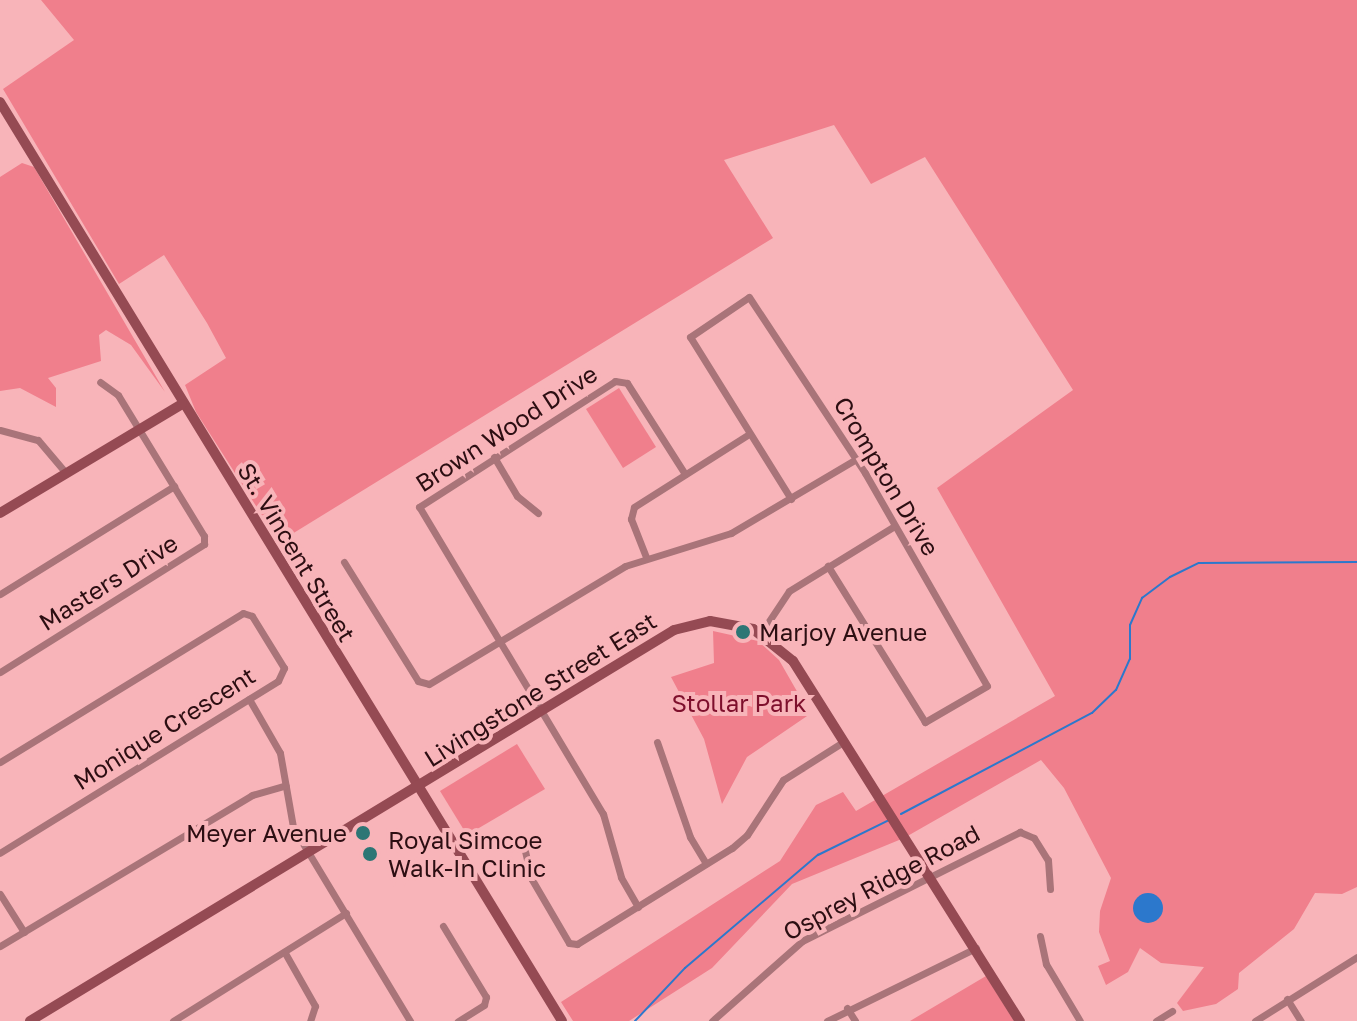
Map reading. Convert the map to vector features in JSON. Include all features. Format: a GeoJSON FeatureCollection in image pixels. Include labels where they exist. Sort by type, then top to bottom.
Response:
{"type":"FeatureCollection","features":[{"type":"Feature","properties":{"kind":"street","name":"St. Vincent Street"},"geometry":{"type":"LineString","coordinates":[[0,102],[562,1021]]}},
{"type":"Feature","properties":{"kind":"street","name":"Crompton Drive"},"geometry":{"type":"LineString","coordinates":[[791,499],[690,337],[749,297],[856,459],[893,527],[987,682],[982,691],[929,723],[921,719],[828,566]]}},
{"type":"Feature","properties":{"kind":"street","name":"Brown Wood Drive"},"geometry":{"type":"LineString","coordinates":[[638,907],[621,877],[603,814],[419,507],[494,457],[622,380],[685,474]]}},
{"type":"Feature","properties":{"kind":"street","name":"Masters Drive"},"geometry":{"type":"LineString","coordinates":[[0,672],[202,547],[204,536],[118,395],[100,382]]}},
{"type":"Feature","properties":{"kind":"street"},"geometry":{"type":"LineString","coordinates":[[0,513],[182,404]]}},
{"type":"Feature","properties":{"kind":"street"},"geometry":{"type":"LineString","coordinates":[[0,430],[38,440],[65,472]]}},
{"type":"Feature","properties":{"kind":"street"},"geometry":{"type":"LineString","coordinates":[[646,557],[631,519],[634,507],[749,434]]}},
{"type":"Feature","properties":{"kind":"street"},"geometry":{"type":"LineString","coordinates":[[494,457],[517,496],[538,513]]}},
{"type":"Feature","properties":{"kind":"street"},"geometry":{"type":"LineString","coordinates":[[344,562],[418,681],[438,681],[646,557],[721,537],[856,459]]}},
{"type":"Feature","properties":{"kind":"street"},"geometry":{"type":"LineString","coordinates":[[0,594],[174,486]]}},
{"type":"Feature","properties":{"kind":"street"},"geometry":{"type":"LineString","coordinates":[[761,633],[782,598],[893,527]]}},
{"type":"Feature","properties":{"kind":"street","name":"Monique Crescent"},"geometry":{"type":"LineString","coordinates":[[0,762],[243,613],[255,620],[284,673],[249,699],[0,853]]}},
{"type":"Feature","properties":{"kind":"street","name":"Livingstone Street East"},"geometry":{"type":"LineString","coordinates":[[30,1021],[683,626],[720,621],[761,633],[793,661],[934,878],[1020,1021]]}},
{"type":"Feature","properties":{"kind":"street"},"geometry":{"type":"LineString","coordinates":[[249,699],[280,753],[291,823],[410,1021]]}},
{"type":"Feature","properties":{"kind":"street"},"geometry":{"type":"LineString","coordinates":[[657,742],[690,837],[706,864]]}},
{"type":"Feature","properties":{"kind":"street"},"geometry":{"type":"LineString","coordinates":[[525,851],[531,878],[569,943],[580,943],[747,835],[783,780],[843,742]]}},
{"type":"Feature","properties":{"kind":"street"},"geometry":{"type":"LineString","coordinates":[[0,946],[252,795],[286,785]]}},
{"type":"Feature","properties":{"kind":"street","name":"Osprey Ridge Road"},"geometry":{"type":"LineString","coordinates":[[712,1021],[802,941],[1025,832],[1048,860],[1050,889]]}},
{"type":"Feature","properties":{"kind":"street"},"geometry":{"type":"LineString","coordinates":[[0,894],[24,932]]}},
{"type":"Feature","properties":{"kind":"street"},"geometry":{"type":"LineString","coordinates":[[173,1021],[346,913]]}},
{"type":"Feature","properties":{"kind":"street"},"geometry":{"type":"LineString","coordinates":[[443,926],[486,997],[484,1005],[458,1021]]}},
{"type":"Feature","properties":{"kind":"street"},"geometry":{"type":"LineString","coordinates":[[1040,936],[1046,964],[1080,1021]]}},
{"type":"Feature","properties":{"kind":"street"},"geometry":{"type":"LineString","coordinates":[[827,1021],[847,1008],[976,948]]}},
{"type":"Feature","properties":{"kind":"street"},"geometry":{"type":"LineString","coordinates":[[285,953],[315,1006],[310,1021]]}},
{"type":"Feature","properties":{"kind":"street"},"geometry":{"type":"LineString","coordinates":[[1255,1021],[1357,957]]}},
{"type":"Feature","properties":{"kind":"street"},"geometry":{"type":"LineString","coordinates":[[1287,999],[1301,1021]]}},
{"type":"Feature","properties":{"kind":"street"},"geometry":{"type":"LineString","coordinates":[[847,1008],[855,1021]]}},
{"type":"Feature","properties":{"kind":"street"},"geometry":{"type":"LineString","coordinates":[[1156,1021],[1172,1011]]}},
{"type":"Feature","properties":{"kind":"green space"},"geometry":{"type":"Polygon","coordinates":[[[41,0],[1357,0],[1357,887],[1342,894],[1315,893],[1294,929],[1239,973],[1238,989],[1216,1004],[1183,1011],[1177,1003],[1204,967],[1161,963],[1140,948],[1128,972],[1106,985],[1098,966],[1110,961],[1099,932],[1100,911],[1111,878],[1064,788],[1041,760],[904,838],[792,884],[712,968],[629,1021],[573,1021],[561,1002],[780,861],[816,805],[843,792],[856,811],[1055,696],[937,488],[1073,390],[925,157],[871,184],[834,125],[724,160],[773,238],[279,542],[196,412],[185,385],[226,358],[207,323],[164,255],[119,284],[3,89],[74,40],[41,0]]]}},
{"type":"Feature","properties":{"kind":"green space"},"geometry":{"type":"Polygon","coordinates":[[[22,163],[34,167],[165,392],[131,345],[106,330],[99,335],[101,361],[48,378],[56,388],[56,407],[20,388],[0,391],[0,177],[22,163]]]}},
{"type":"Feature","properties":{"kind":"green space"},"geometry":{"type":"Polygon","coordinates":[[[619,388],[656,447],[623,468],[586,409],[619,388]]]}},
{"type":"Feature","properties":{"kind":"green space","name":"Stollar Park"},"geometry":{"type":"Polygon","coordinates":[[[713,631],[758,641],[779,660],[810,714],[747,757],[722,804],[704,739],[671,677],[714,663],[713,631]]]}},
{"type":"Feature","properties":{"kind":"green space"},"geometry":{"type":"Polygon","coordinates":[[[517,744],[545,789],[467,835],[440,791],[517,744]]]}},
{"type":"Feature","properties":{"kind":"green space"},"geometry":{"type":"Polygon","coordinates":[[[986,976],[1014,1021],[910,1021],[986,976]]]}},
{"type":"Feature","properties":{"kind":"water"},"geometry":{"type":"Polygon","coordinates":[[[1148,893],[1159,897],[1163,908],[1159,919],[1148,923],[1137,919],[1133,908],[1137,897],[1148,893]]]}},
{"type":"Feature","properties":{"kind":"waterway"},"geometry":{"type":"LineString","coordinates":[[901,814],[1092,713],[1116,690],[1130,659],[1130,625],[1142,598],[1170,577],[1199,563],[1357,562]]}},
{"type":"Feature","properties":{"kind":"waterway"},"geometry":{"type":"LineString","coordinates":[[635,1021],[685,968],[818,855],[889,820]]}},
{"type":"Feature","properties":{"kind":"place","name":"Marjoy Avenue"},"geometry":{"type":"Point","coordinates":[743,632]}},
{"type":"Feature","properties":{"kind":"place","name":"Meyer Avenue"},"geometry":{"type":"Point","coordinates":[363,833]}},
{"type":"Feature","properties":{"kind":"place","name":"Royal Simcoe Walk-In Clinic"},"geometry":{"type":"Point","coordinates":[370,854]}}]}
